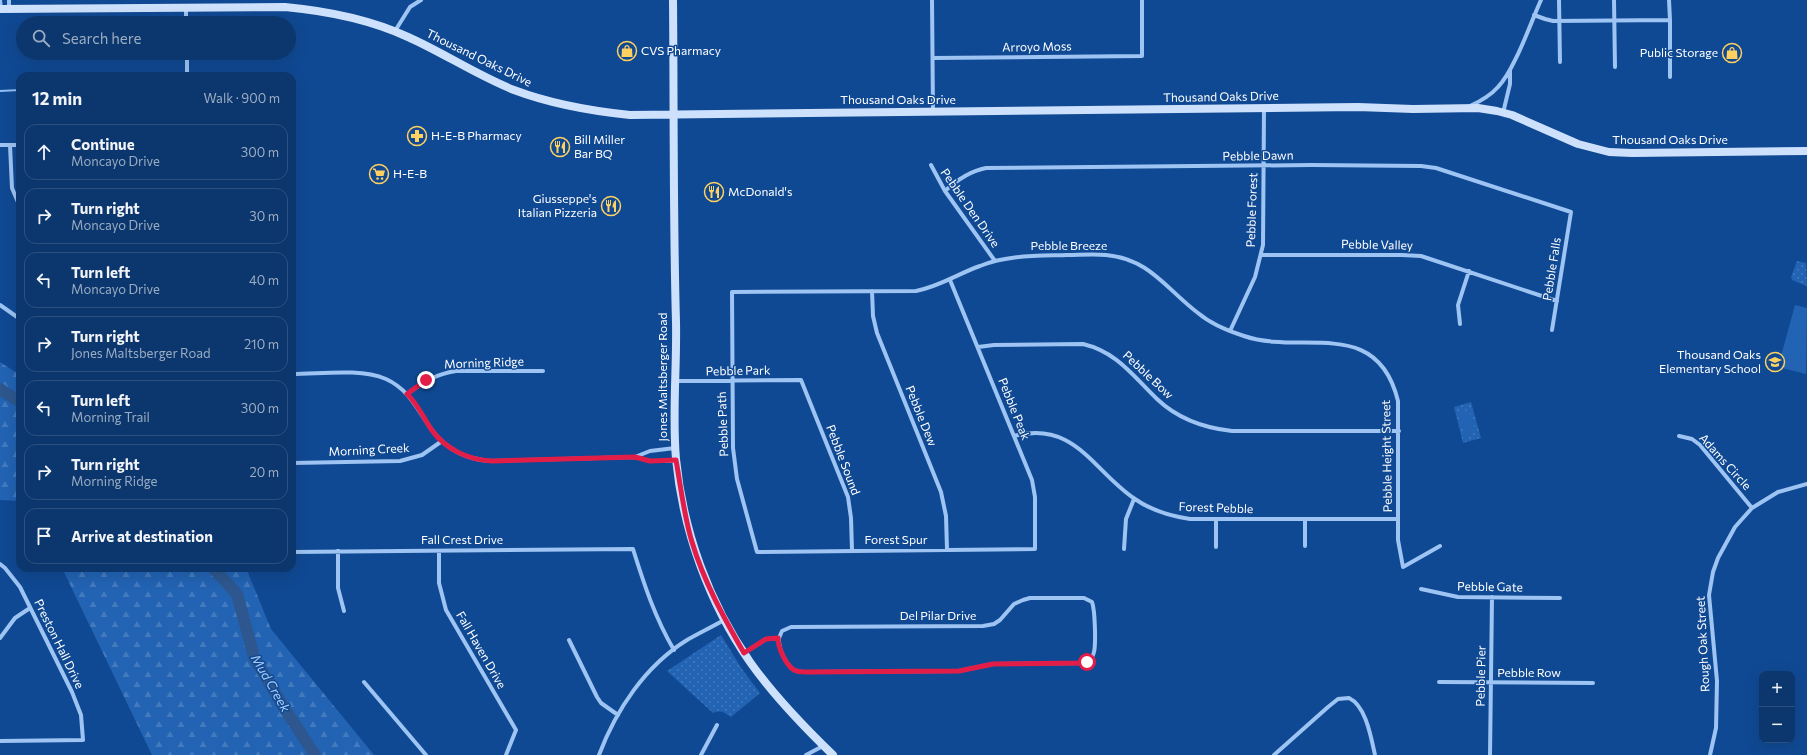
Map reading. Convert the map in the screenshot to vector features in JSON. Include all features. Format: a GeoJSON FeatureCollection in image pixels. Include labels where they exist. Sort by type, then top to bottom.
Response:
{"type":"FeatureCollection","features":[{"type":"Feature","properties":{"kind":"main road","name":"Jones Maltsberger Road"},"geometry":{"type":"LineString","coordinates":[[673,0],[674,266],[676,325],[674,381],[676,460],[692,541],[708,585],[744,653],[786,707],[833,755]]}},
{"type":"Feature","properties":{"kind":"main road","name":"Thousand Oaks Drive"},"geometry":{"type":"LineString","coordinates":[[0,10],[285,7],[316,10],[363,20],[395,31],[494,81],[531,96],[564,105],[604,113],[630,115],[1358,107],[1413,109],[1478,108],[1504,113],[1535,124],[1578,144],[1609,152],[1807,151]]}},
{"type":"Feature","properties":{"kind":"street"},"geometry":{"type":"LineString","coordinates":[[0,0],[0,10]]}},
{"type":"Feature","properties":{"kind":"street"},"geometry":{"type":"LineString","coordinates":[[9,0],[9,9]]}},
{"type":"Feature","properties":{"kind":"street"},"geometry":{"type":"LineString","coordinates":[[395,31],[410,7],[421,0]]}},
{"type":"Feature","properties":{"kind":"street"},"geometry":{"type":"LineString","coordinates":[[932,0],[933,112]]}},
{"type":"Feature","properties":{"kind":"street","name":"Arroyo Moss"},"geometry":{"type":"LineString","coordinates":[[932,58],[1142,56],[1142,0]]}},
{"type":"Feature","properties":{"kind":"street"},"geometry":{"type":"LineString","coordinates":[[1464,109],[1482,100],[1500,86],[1510,69],[1541,0]]}},
{"type":"Feature","properties":{"kind":"street"},"geometry":{"type":"LineString","coordinates":[[1559,0],[1558,20],[1560,62]]}},
{"type":"Feature","properties":{"kind":"street"},"geometry":{"type":"LineString","coordinates":[[1614,0],[1615,67]]}},
{"type":"Feature","properties":{"kind":"street"},"geometry":{"type":"LineString","coordinates":[[1669,0],[1670,77]]}},
{"type":"Feature","properties":{"kind":"street"},"geometry":{"type":"LineString","coordinates":[[186,8],[186,16]]}},
{"type":"Feature","properties":{"kind":"street"},"geometry":{"type":"LineString","coordinates":[[1534,15],[1545,19],[1558,20],[1670,20]]}},
{"type":"Feature","properties":{"kind":"street"},"geometry":{"type":"LineString","coordinates":[[186,60],[187,72]]}},
{"type":"Feature","properties":{"kind":"street"},"geometry":{"type":"LineString","coordinates":[[1504,113],[1510,84],[1510,69]]}},
{"type":"Feature","properties":{"kind":"street","name":"Pebble Forest"},"geometry":{"type":"LineString","coordinates":[[1230,331],[1255,277],[1261,255],[1263,230],[1264,108]]}},
{"type":"Feature","properties":{"kind":"street"},"geometry":{"type":"LineString","coordinates":[[0,145],[16,145]]}},
{"type":"Feature","properties":{"kind":"street"},"geometry":{"type":"LineString","coordinates":[[10,145],[12,188],[16,198]]}},
{"type":"Feature","properties":{"kind":"street","name":"Pebble Den Drive"},"geometry":{"type":"LineString","coordinates":[[931,165],[944,191],[995,261]]}},
{"type":"Feature","properties":{"kind":"street","name":"Pebble Dawn"},"geometry":{"type":"LineString","coordinates":[[944,191],[971,172],[986,168],[1263,166],[1428,167],[1450,172],[1571,212]]}},
{"type":"Feature","properties":{"kind":"street","name":"Pebble Falls"},"geometry":{"type":"LineString","coordinates":[[1552,330],[1571,212]]}},
{"type":"Feature","properties":{"kind":"street","name":"Pebble Valley"},"geometry":{"type":"LineString","coordinates":[[1261,255],[1402,254],[1421,256],[1557,301]]}},
{"type":"Feature","properties":{"kind":"street","name":"Pebble Breeze"},"geometry":{"type":"LineString","coordinates":[[732,292],[916,291],[933,287],[995,261],[1028,256],[1104,255],[1122,258],[1148,269],[1200,315],[1230,331],[1261,340],[1337,343],[1352,346],[1365,352],[1381,366]]}},
{"type":"Feature","properties":{"kind":"street"},"geometry":{"type":"LineString","coordinates":[[1460,324],[1458,305],[1469,271]]}},
{"type":"Feature","properties":{"kind":"street","name":"Pebble Peak"},"geometry":{"type":"LineString","coordinates":[[950,280],[1034,487],[1035,549]]}},
{"type":"Feature","properties":{"kind":"street","name":"Pebble Dew"},"geometry":{"type":"LineString","coordinates":[[872,291],[873,316],[877,333],[941,492],[946,516],[946,550]]}},
{"type":"Feature","properties":{"kind":"street","name":"Pebble Path"},"geometry":{"type":"LineString","coordinates":[[732,292],[732,436],[737,479],[757,552]]}},
{"type":"Feature","properties":{"kind":"street"},"geometry":{"type":"LineString","coordinates":[[0,306],[16,316]]}},
{"type":"Feature","properties":{"kind":"street","name":"Pebble Bow"},"geometry":{"type":"LineString","coordinates":[[978,347],[994,345],[1083,344],[1100,349],[1116,358],[1158,400],[1173,412],[1194,423],[1218,430],[1232,432],[1399,431]]}},
{"type":"Feature","properties":{"kind":"street","name":"Pebble Height Street"},"geometry":{"type":"LineString","coordinates":[[1381,366],[1394,387],[1398,401],[1398,519],[1399,550],[1403,567],[1440,546]]}},
{"type":"Feature","properties":{"kind":"street","name":"Morning Ridge"},"geometry":{"type":"LineString","coordinates":[[407,394],[426,380],[444,373],[456,371],[543,371]]}},
{"type":"Feature","properties":{"kind":"street"},"geometry":{"type":"LineString","coordinates":[[296,374],[368,374],[393,383],[407,394],[414,402],[431,430],[442,441],[461,454],[484,461],[635,457],[650,461],[676,460]]}},
{"type":"Feature","properties":{"kind":"street","name":"Pebble Park"},"geometry":{"type":"LineString","coordinates":[[674,381],[801,380]]}},
{"type":"Feature","properties":{"kind":"street","name":"Pebble Sound"},"geometry":{"type":"LineString","coordinates":[[801,380],[848,497],[851,518],[852,550]]}},
{"type":"Feature","properties":{"kind":"street","name":"Forest Pebble"},"geometry":{"type":"LineString","coordinates":[[1014,436],[1038,433],[1048,434],[1067,440],[1078,447],[1134,499],[1153,510],[1177,517],[1190,519],[1398,519]]}},
{"type":"Feature","properties":{"kind":"street","name":"Adams Circle"},"geometry":{"type":"LineString","coordinates":[[1679,436],[1692,439],[1700,445],[1752,508]]}},
{"type":"Feature","properties":{"kind":"street","name":"Morning Creek"},"geometry":{"type":"LineString","coordinates":[[296,463],[400,461],[422,455],[442,441]]}},
{"type":"Feature","properties":{"kind":"street"},"geometry":{"type":"LineString","coordinates":[[635,457],[650,451],[676,448]]}},
{"type":"Feature","properties":{"kind":"street","name":"Rough Oak Street"},"geometry":{"type":"LineString","coordinates":[[1710,755],[1717,714],[1715,698],[1717,681],[1710,622],[1713,572],[1724,546],[1735,527],[1752,508],[1778,492],[1807,484]]}},
{"type":"Feature","properties":{"kind":"street"},"geometry":{"type":"LineString","coordinates":[[1124,549],[1126,519],[1134,499]]}},
{"type":"Feature","properties":{"kind":"street"},"geometry":{"type":"LineString","coordinates":[[1216,519],[1216,547]]}},
{"type":"Feature","properties":{"kind":"street"},"geometry":{"type":"LineString","coordinates":[[1305,519],[1305,546]]}},
{"type":"Feature","properties":{"kind":"street","name":"Fall Crest Drive"},"geometry":{"type":"LineString","coordinates":[[296,552],[633,549],[647,594],[674,650]]}},
{"type":"Feature","properties":{"kind":"street","name":"Forest Spur"},"geometry":{"type":"LineString","coordinates":[[757,552],[1035,549]]}},
{"type":"Feature","properties":{"kind":"street"},"geometry":{"type":"LineString","coordinates":[[338,551],[338,588],[344,612]]}},
{"type":"Feature","properties":{"kind":"street","name":"Fall Haven Drive"},"geometry":{"type":"LineString","coordinates":[[439,551],[438,583],[446,610],[516,730],[506,755]]}},
{"type":"Feature","properties":{"kind":"street","name":"Preston Hall Drive"},"geometry":{"type":"LineString","coordinates":[[0,564],[17,583],[79,707],[83,740],[0,741]]}},
{"type":"Feature","properties":{"kind":"street","name":"Pebble Gate"},"geometry":{"type":"LineString","coordinates":[[1421,589],[1458,597],[1560,598]]}},
{"type":"Feature","properties":{"kind":"street","name":"Del Pilar Drive"},"geometry":{"type":"LineString","coordinates":[[1081,597],[1092,602],[1094,611],[1094,653],[1090,660],[1084,663],[993,664],[959,671],[807,672],[795,670],[789,665],[778,645],[778,638],[782,631],[791,627],[983,626],[994,624],[1000,620],[1014,604],[1030,598],[1081,597]]}},
{"type":"Feature","properties":{"kind":"street","name":"Pebble Pier"},"geometry":{"type":"LineString","coordinates":[[1490,755],[1492,597]]}},
{"type":"Feature","properties":{"kind":"street"},"geometry":{"type":"LineString","coordinates":[[0,638],[15,618],[30,608]]}},
{"type":"Feature","properties":{"kind":"street"},"geometry":{"type":"LineString","coordinates":[[599,755],[618,715],[637,686],[653,668],[686,641],[725,619]]}},
{"type":"Feature","properties":{"kind":"street"},"geometry":{"type":"LineString","coordinates":[[744,653],[766,639],[778,638]]}},
{"type":"Feature","properties":{"kind":"street"},"geometry":{"type":"LineString","coordinates":[[569,640],[597,697],[601,703],[618,715]]}},
{"type":"Feature","properties":{"kind":"street"},"geometry":{"type":"LineString","coordinates":[[364,682],[426,755]]}},
{"type":"Feature","properties":{"kind":"street","name":"Pebble Row"},"geometry":{"type":"LineString","coordinates":[[1440,682],[1593,683]]}},
{"type":"Feature","properties":{"kind":"street"},"geometry":{"type":"LineString","coordinates":[[1274,755],[1288,741],[1338,699],[1349,698],[1360,705],[1375,755]]}},
{"type":"Feature","properties":{"kind":"street"},"geometry":{"type":"LineString","coordinates":[[701,755],[717,725]]}},
{"type":"Feature","properties":{"kind":"street"},"geometry":{"type":"LineString","coordinates":[[806,755],[823,746]]}},
{"type":"Feature","properties":{"kind":"green space"},"geometry":{"type":"Polygon","coordinates":[[[1797,261],[1806,263],[1807,286],[1792,280],[1791,277],[1797,261]]]}},
{"type":"Feature","properties":{"kind":"green space"},"geometry":{"type":"Polygon","coordinates":[[[1795,305],[1807,308],[1806,374],[1778,367],[1795,305]]]}},
{"type":"Feature","properties":{"kind":"green space"},"geometry":{"type":"Polygon","coordinates":[[[0,362],[16,372],[16,501],[0,500],[0,362]]]}},
{"type":"Feature","properties":{"kind":"green space"},"geometry":{"type":"Polygon","coordinates":[[[1471,402],[1481,438],[1463,443],[1454,407],[1471,402]]]}},
{"type":"Feature","properties":{"kind":"green space"},"geometry":{"type":"Polygon","coordinates":[[[1469,410],[1476,432],[1465,436],[1459,413],[1469,410]]]}},
{"type":"Feature","properties":{"kind":"green space"},"geometry":{"type":"Polygon","coordinates":[[[64,572],[248,572],[271,629],[374,755],[152,755],[64,572]]]}},
{"type":"Feature","properties":{"kind":"green space"},"geometry":{"type":"Polygon","coordinates":[[[721,635],[742,669],[760,693],[731,717],[722,712],[713,713],[667,671],[721,635]]]}},
{"type":"Feature","properties":{"kind":"waterway"},"geometry":{"type":"LineString","coordinates":[[0,91],[16,90]]}},
{"type":"Feature","properties":{"kind":"waterway","name":"Mud Creek"},"geometry":{"type":"LineString","coordinates":[[0,389],[16,399]]}},
{"type":"Feature","properties":{"kind":"waterway","name":"Mud Creek"},"geometry":{"type":"LineString","coordinates":[[217,572],[237,594],[254,657],[283,706],[315,755]]}},
{"type":"Feature","properties":{"kind":"place","name":"CVS Pharmacy"},"geometry":{"type":"Point","coordinates":[627,51]}},
{"type":"Feature","properties":{"kind":"place","name":"Public Storage"},"geometry":{"type":"Point","coordinates":[1732,53]}},
{"type":"Feature","properties":{"kind":"place","name":"H-E-B Pharmacy"},"geometry":{"type":"Point","coordinates":[417,136]}},
{"type":"Feature","properties":{"kind":"place","name":"Bill Miller Bar BQ"},"geometry":{"type":"Point","coordinates":[560,147]}},
{"type":"Feature","properties":{"kind":"place","name":"H-E-B"},"geometry":{"type":"Point","coordinates":[379,174]}},
{"type":"Feature","properties":{"kind":"place","name":"McDonald's"},"geometry":{"type":"Point","coordinates":[714,192]}},
{"type":"Feature","properties":{"kind":"place","name":"Giusseppe's Italian Pizzeria"},"geometry":{"type":"Point","coordinates":[611,206]}},
{"type":"Feature","properties":{"kind":"place","name":"Thousand Oaks Elementary School"},"geometry":{"type":"Point","coordinates":[1775,362]}},
{"type":"Feature","properties":{"kind":"route"},"geometry":{"type":"LineString","coordinates":[[426,380],[407,394],[410,396],[436,436],[454,451],[469,457],[484,461],[635,457],[650,461],[676,460],[692,541],[699,563],[708,585],[730,629],[744,653],[766,639],[778,638],[778,645],[789,665],[795,670],[807,672],[959,671],[993,664],[1087,662]]}}]}
